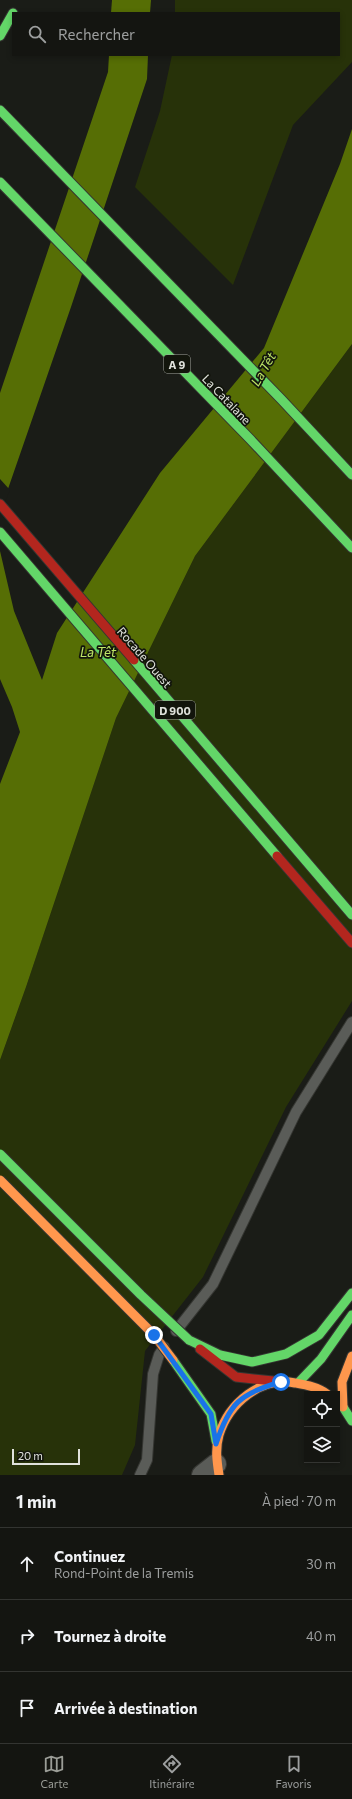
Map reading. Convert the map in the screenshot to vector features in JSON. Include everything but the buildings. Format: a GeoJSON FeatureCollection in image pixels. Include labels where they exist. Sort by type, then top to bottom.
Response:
{"type":"FeatureCollection","features":[{"type":"Feature","properties":{"kind":"main road"},"geometry":{"type":"LineString","coordinates":[[0,36],[12,15]]}},
{"type":"Feature","properties":{"kind":"main road"},"geometry":{"type":"LineString","coordinates":[[0,110],[276,393],[352,475]]}},
{"type":"Feature","properties":{"kind":"main road","name":"La Catalane"},"geometry":{"type":"LineString","coordinates":[[0,182],[250,439],[352,548]]}},
{"type":"Feature","properties":{"kind":"main road","name":"Rocade Ouest"},"geometry":{"type":"LineString","coordinates":[[0,504],[352,915]]}},
{"type":"Feature","properties":{"kind":"main road","name":"D 900"},"geometry":{"type":"LineString","coordinates":[[0,532],[352,943]]}},
{"type":"Feature","properties":{"kind":"main road"},"geometry":{"type":"LineString","coordinates":[[0,1154],[140,1295],[189,1340],[236,1378],[299,1382],[324,1391]]}},
{"type":"Feature","properties":{"kind":"main road"},"geometry":{"type":"LineString","coordinates":[[0,1180],[154,1335],[211,1414],[216,1444]]}},
{"type":"Feature","properties":{"kind":"main road"},"geometry":{"type":"LineString","coordinates":[[189,1340],[220,1355],[252,1362],[286,1354],[319,1335],[352,1293]]}},
{"type":"Feature","properties":{"kind":"main road"},"geometry":{"type":"LineString","coordinates":[[299,1382],[327,1350],[352,1315]]}},
{"type":"Feature","properties":{"kind":"main road"},"geometry":{"type":"LineString","coordinates":[[352,1356],[342,1382],[340,1404],[352,1421]]}},
{"type":"Feature","properties":{"kind":"main road"},"geometry":{"type":"LineString","coordinates":[[213,1471],[216,1444],[223,1421],[238,1402],[258,1388],[281,1382]]}},
{"type":"Feature","properties":{"kind":"lane"},"geometry":{"type":"LineString","coordinates":[[140,1475],[147,1460],[153,1374],[159,1355],[185,1319],[214,1284],[296,1112],[352,1022]]}},
{"type":"Feature","properties":{"kind":"shaded area"},"geometry":{"type":"Polygon","coordinates":[[[175,0],[352,0],[352,62],[293,125],[233,285],[135,187],[160,111],[172,56],[340,56],[340,12],[175,12],[175,0]]]}},
{"type":"Feature","properties":{"kind":"shaded area"},"geometry":{"type":"Polygon","coordinates":[[[352,344],[352,1001],[286,1107],[203,1277],[145,1351],[135,1445],[122,1475],[0,1475],[0,1060],[116,718],[195,556],[352,344]]]}},
{"type":"Feature","properties":{"kind":"water"},"geometry":{"type":"Polygon","coordinates":[[[112,0],[151,0],[150,12],[111,12],[112,0]]]}},
{"type":"Feature","properties":{"kind":"water"},"geometry":{"type":"Polygon","coordinates":[[[109,56],[148,56],[147,79],[71,307],[0,512],[0,393],[108,72],[109,56]]]}},
{"type":"Feature","properties":{"kind":"water","name":"La Têt"},"geometry":{"type":"Polygon","coordinates":[[[352,129],[352,344],[195,556],[116,718],[0,1060],[0,784],[20,732],[12,707],[0,679],[0,551],[14,611],[42,680],[57,633],[160,473],[264,348],[340,164],[352,129]]]}},
{"type":"Feature","properties":{"kind":"pier"},"geometry":{"type":"Polygon","coordinates":[[[0,479],[10,490],[0,514],[0,479]]]}},
{"type":"Feature","properties":{"kind":"traffic: fast"},"geometry":{"type":"LineString","coordinates":[[0,36],[12,15]]}},
{"type":"Feature","properties":{"kind":"traffic: fast"},"geometry":{"type":"LineString","coordinates":[[0,110],[281,399],[352,475]]}},
{"type":"Feature","properties":{"kind":"traffic: fast"},"geometry":{"type":"LineString","coordinates":[[0,182],[250,439],[352,548]]}},
{"type":"Feature","properties":{"kind":"traffic: fast"},"geometry":{"type":"LineString","coordinates":[[0,532],[277,856]]}},
{"type":"Feature","properties":{"kind":"traffic: fast"},"geometry":{"type":"LineString","coordinates":[[134,660],[352,915]]}},
{"type":"Feature","properties":{"kind":"traffic: fast"},"geometry":{"type":"LineString","coordinates":[[0,1154],[141,1295],[189,1340]]}},
{"type":"Feature","properties":{"kind":"traffic: fast"},"geometry":{"type":"LineString","coordinates":[[189,1340],[220,1355],[252,1362],[286,1354],[319,1335],[352,1293]]}},
{"type":"Feature","properties":{"kind":"traffic: fast"},"geometry":{"type":"LineString","coordinates":[[299,1382],[321,1359],[352,1315]]}},
{"type":"Feature","properties":{"kind":"traffic: fast"},"geometry":{"type":"LineString","coordinates":[[173,1360],[211,1414],[216,1441]]}},
{"type":"Feature","properties":{"kind":"traffic: fast"},"geometry":{"type":"LineString","coordinates":[[340,1404],[352,1421]]}},
{"type":"Feature","properties":{"kind":"traffic: slow"},"geometry":{"type":"LineString","coordinates":[[0,1180],[154,1335],[173,1360]]}},
{"type":"Feature","properties":{"kind":"traffic: slow"},"geometry":{"type":"LineString","coordinates":[[343,1407],[342,1382],[352,1356]]}},
{"type":"Feature","properties":{"kind":"traffic: slow"},"geometry":{"type":"LineString","coordinates":[[219,1475],[217,1460],[219,1435],[230,1412],[248,1394],[270,1384],[282,1382],[295,1383],[322,1391]]}},
{"type":"Feature","properties":{"kind":"traffic: jam"},"geometry":{"type":"LineString","coordinates":[[0,504],[134,660]]}},
{"type":"Feature","properties":{"kind":"traffic: jam"},"geometry":{"type":"LineString","coordinates":[[277,856],[352,943]]}},
{"type":"Feature","properties":{"kind":"traffic: jam"},"geometry":{"type":"LineString","coordinates":[[200,1349],[236,1377],[273,1381]]}},
{"type":"Feature","properties":{"kind":"route"},"geometry":{"type":"LineString","coordinates":[[154,1335],[211,1414],[216,1444],[223,1421],[238,1402],[258,1388],[281,1382]]}}]}
